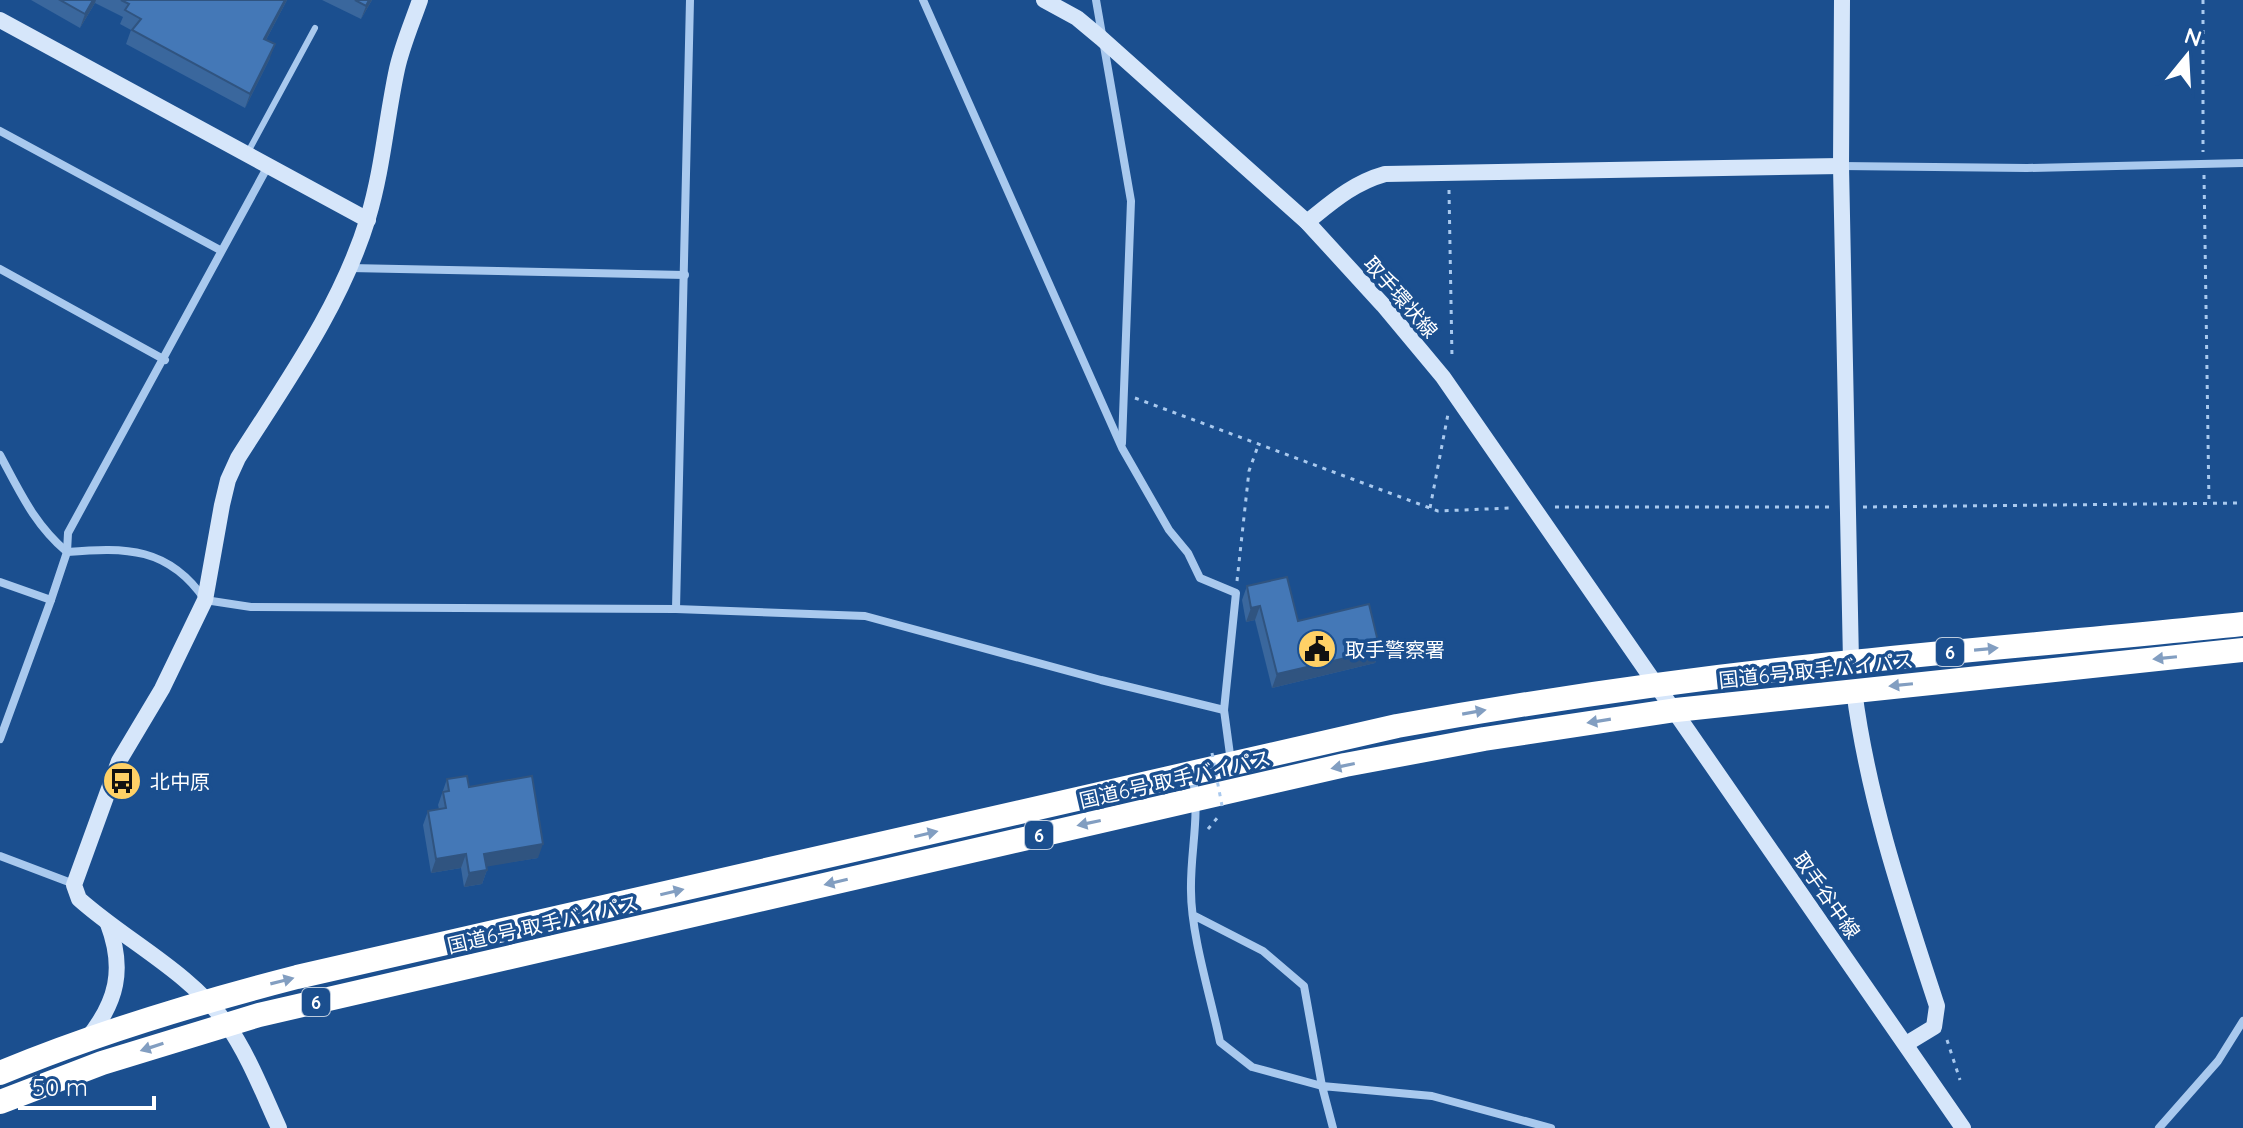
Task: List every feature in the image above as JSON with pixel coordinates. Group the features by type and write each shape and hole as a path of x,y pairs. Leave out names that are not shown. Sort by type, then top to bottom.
{"highway":[{"name":"国道6号 取手バイパス","path":"0,1073 86,1040 207,1001 297,977 1192,773 1222,759 1274,748 1576,695 1658,684 2243,624"},
{"name":"国道6号 取手バイパス","path":"0,1102 102,1063 227,1024 406,980 1282,780 1484,739 1676,710 2243,650"}],"street":[{"path":"279,1128 227,1024 189,983 79,899 74,885 119,761 162,689 205,600 228,480 238,458 327,317 368,220 383,165 398,65 420,0"},
{"path":"676,609 690,0"},
{"path":"923,0 1122,448 1169,530 1188,553 1200,578 1236,593 1222,759"},
{"name":"取手環状線","path":"1044,0 1077,18 1101,38 1307,222 1383,305 1452,390 1658,684"},
{"path":"1096,0 1131,201 1122,448"},
{"path":"1842,0 1841,166 1851,662"},
{"path":"0,20 368,220"},
{"path":"0,131 220,250"},
{"path":"1307,222 1345,191 1364,180 1385,174 2243,163"},
{"path":"0,739 67,552 68,533 268,166"},
{"path":"349,268 685,275"},
{"path":"0,269 165,360"},
{"path":"0,455 47,535 67,552 103,549 163,560 183,572 205,600 251,607 676,609 865,616 1224,710"},
{"path":"0,582 51,600"},
{"name":"取手谷中線","path":"1658,684 1963,1128"},
{"path":"1854,690 1862,746 1882,836 1937,1006 1936,1019 1929,1031 1906,1044"},
{"path":"1192,773 1197,800 1191,891 1193,915 1220,1042 1252,1067 1322,1086 1432,1096 1551,1128"},
{"path":"0,856 74,885"},
{"path":"1193,915 1263,951 1304,986 1333,1128"},
{"path":"86,1040 105,1014 116,984 116,945 108,922"},
{"path":"2159,1128 2218,1061 2243,1021"}],"lane":[{"path":"247,154 315,28"},
{"path":"1274,748 1282,780"}],"path":[{"path":"2203,0 2209,504"},
{"path":"1430,508 1452,390 1448,173"},
{"path":"1124,394 1438,511 1535,507 2243,503"},
{"path":"1236,593 1249,471 1259,442"},
{"path":"1222,759 1223,811"},
{"path":"1936,1019 1944,1030 1960,1080"}],"building":[{"path":"60,0 93,0 85,14"},
{"path":"121,0 285,0 264,39 275,44 250,94 132,30 141,19 125,10 129,4"},
{"path":"355,0 369,0 366,6"},
{"name":"取手警察署","path":"1287,577 1298,621 1369,604 1380,650 1277,674 1260,606 1251,608 1247,586"},
{"path":"467,776 469,787 532,776 543,844 484,854 487,870 469,873 466,854 436,859 428,811 446,808 443,792 449,791 447,779"}],"place":[{"name":"取手警察署","path":"1317,649"},
{"name":"北中原","path":"122,781"}]}
